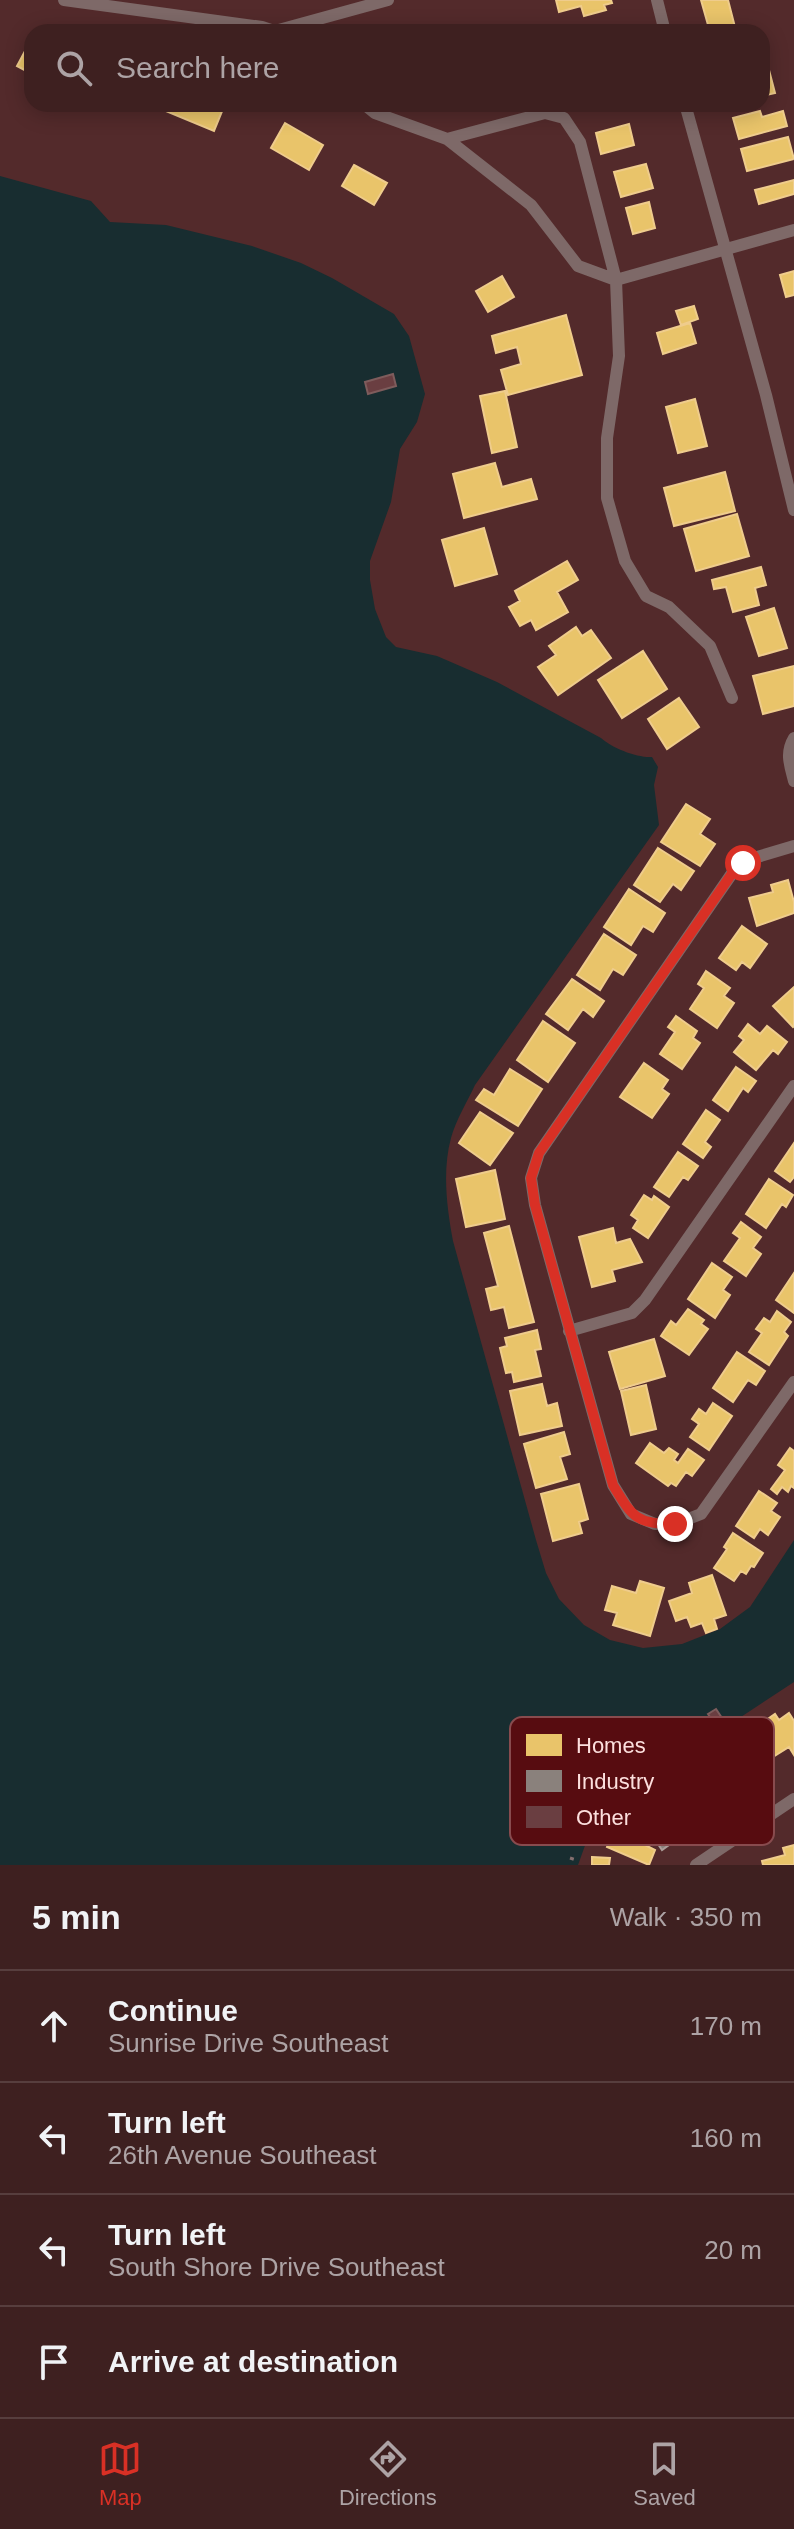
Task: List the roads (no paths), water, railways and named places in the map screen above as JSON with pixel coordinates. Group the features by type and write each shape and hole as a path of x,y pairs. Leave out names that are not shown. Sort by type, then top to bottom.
{"street":[{"path":"64,0 228,24"},
{"path":"301,24 388,0"},
{"path":"657,0 663,24"},
{"path":"374,112 447,139 531,205 578,266 616,280 794,230"},
{"path":"687,112 766,395 794,510"},
{"path":"447,139 545,113 564,118 580,142 616,280 619,356 607,438 607,498 625,561 646,596 669,607 710,646 732,698"},
{"path":"794,738 788,758 794,781"},
{"path":"794,846 754,858 733,872 539,1153 531,1178 569,1331 613,1485 631,1514 655,1524 675,1524 701,1514 794,1382"},
{"path":"569,1331 632,1313 645,1300 794,1086"},
{"path":"774,1812 794,1799"},
{"path":"696,1865 726,1845"}],"water":[{"path":"0,176 91,201 110,222 166,225 252,246 301,263 394,314 409,336 425,394 417,422 400,449 391,502 370,561 375,609 386,637 396,647 437,656 497,682 618,749 652,757 658,767 654,785 659,825 475,1085 459,1118 448,1151 446,1190 449,1216 453,1241 536,1540 546,1573 559,1599 584,1625 610,1640 643,1648 682,1644 720,1629 750,1607 794,1540 794,1682 741,1717 510,1717 510,1845 585,1845 578,1865 0,1865"}]}
